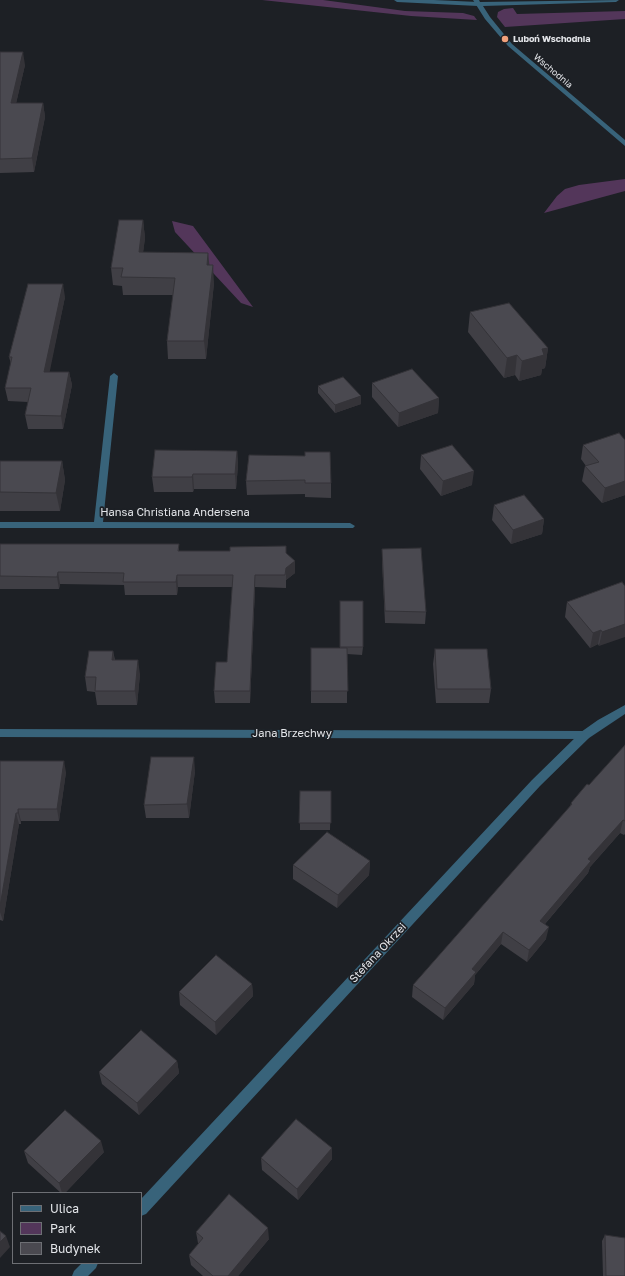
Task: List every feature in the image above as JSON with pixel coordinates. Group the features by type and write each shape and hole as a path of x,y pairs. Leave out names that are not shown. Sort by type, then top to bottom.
{"street":[{"path":"396,0 477,2 616,0"},
{"name":"Wschodnia","path":"477,2 498,32 524,58 625,144"},
{"path":"98,524 114,376"},
{"name":"Hansa Christiana Andersena","path":"0,525 98,524 350,526"},
{"name":"Stefana Okrzei","path":"142,1208 531,789 585,736 602,723 625,709"},
{"name":"Jana Brzechwy","path":"0,733 585,736"},
{"path":"79,1276 90,1264"}],"green space":[{"path":"262,0 323,0 405,11 463,13 474,16 477,20 411,16"},
{"path":"513,8 517,14 625,11 625,19 505,27 497,17 498,12 504,9"},
{"path":"625,179 625,191 544,213 557,196 565,189 579,185"},
{"path":"172,221 193,226 253,307 241,303 175,232"}],"building":[{"path":"0,52 23,52 11,103 43,103 32,158 0,159"},
{"path":"119,220 143,220 139,252 208,253 207,265 213,265 204,341 167,341 175,278 121,277 123,268 111,268"},
{"path":"28,284 63,284 44,372 69,372 61,416 25,415 31,388 5,388 12,357 9,357"},
{"path":"509,303 548,348 542,349 544,355 522,361 517,355 507,358 470,312"},
{"path":"412,369 439,398 399,413 372,383"},
{"path":"343,377 361,396 335,405 318,386"},
{"path":"619,433 625,440 625,481 605,488 585,466 599,462 583,445"},
{"path":"452,445 474,471 443,481 421,455"},
{"path":"155,450 237,451 235,474 193,474 192,477 152,477"},
{"path":"305,452 330,452 331,483 305,483 305,480 246,481 249,455 305,456"},
{"path":"0,461 62,461 56,493 0,492"},
{"path":"524,495 544,519 513,530 494,505"},
{"path":"0,544 179,544 178,551 230,551 230,547 286,546 286,553 295,561 286,568 285,575 255,575 250,691 214,691 216,662 227,662 233,575 177,575 176,582 123,582 124,573 58,572 57,577 0,576"},
{"path":"421,548 426,612 385,611 382,549"},
{"path":"622,582 625,586 625,624 602,632 601,630 593,633 567,602"},
{"path":"340,601 363,601 363,647 340,647"},
{"path":"311,648 347,648 348,691 311,691"},
{"path":"435,649 487,649 491,689 437,689"},
{"path":"89,651 113,651 112,660 138,660 135,691 95,691 96,677 85,677"},
{"path":"625,745 625,821 623,820 588,859 591,861 540,921 549,927 529,950 503,932 472,969 476,972 445,1008 413,985 572,804 571,803 587,784 589,785"},
{"path":"151,757 194,757 187,804 144,805"},
{"path":"0,761 64,761 57,809 18,809 18,813 16,813 0,906"},
{"path":"300,791 331,791 331,823 299,823"},
{"path":"327,832 370,861 338,895 293,865"},
{"path":"216,955 252,984 215,1022 179,992"},
{"path":"141,1030 177,1061 137,1103 99,1072"},
{"path":"65,1110 101,1141 59,1183 24,1151"},
{"path":"296,1119 332,1148 297,1189 261,1158"},
{"path":"229,1194 268,1228 228,1276 213,1276 189,1255 203,1238 196,1232"},
{"path":"0,1231 6,1236 0,1242"},
{"path":"605,1235 625,1238 625,1276 606,1276"}],"place":[{"name":"Luboń Wschodnia","path":"505,39"}]}
